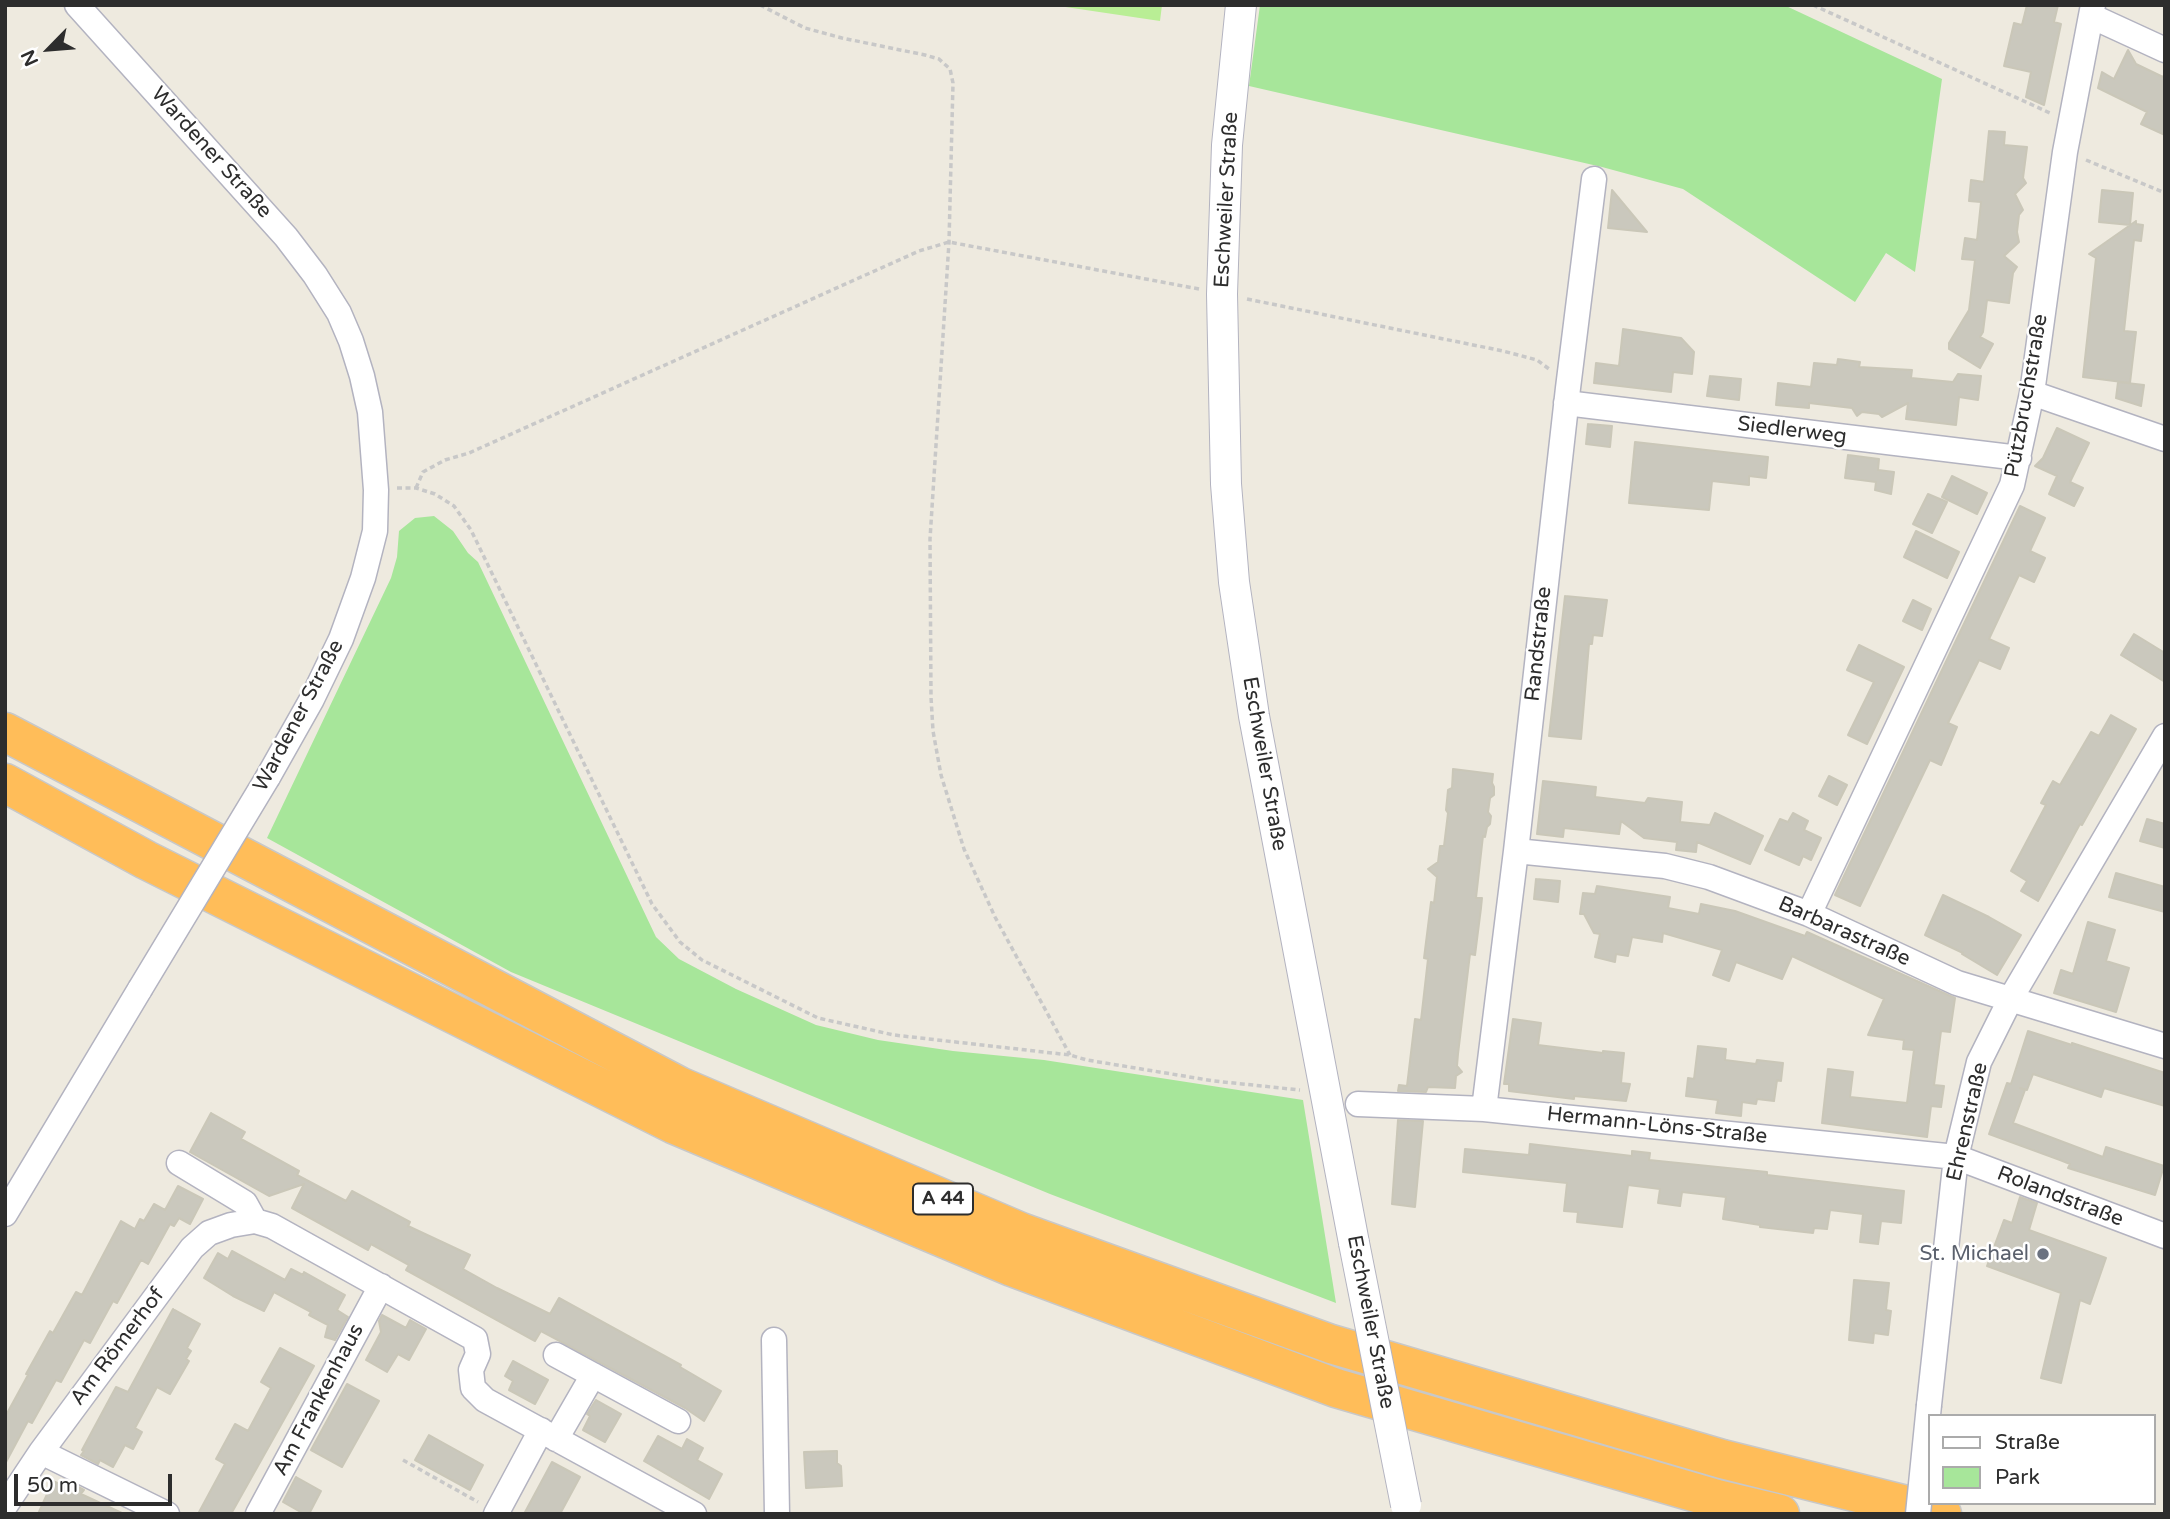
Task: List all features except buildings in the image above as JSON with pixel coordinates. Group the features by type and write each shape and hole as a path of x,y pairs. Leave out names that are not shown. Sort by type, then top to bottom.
{"highway":[{"name":"A 44","path":"5,732 679,1086 1021,1232 1331,1344 1722,1458 1942,1514"},
{"name":"A 44","path":"5,783 146,860 673,1124 1012,1267 1336,1388 1717,1499 1780,1514"}],"street":[{"name":"Wardener Straße","path":"5,1214 268,777 312,699 341,639 363,578 375,531 376,490 370,412 351,341 333,304 286,237 77,5"},
{"name":"Eschweiler Straße","path":"1241,5 1227,145 1222,294 1226,484 1234,582 1254,716 1324,1090 1407,1509"},
{"name":"Pützbruchstraße","path":"1809,914 2012,485 2032,393 2065,152 2092,10"},
{"path":"2092,10 2165,50"},
{"name":"Randstraße","path":"1484,1109 1594,179"},
{"path":"2032,393 2165,439"},
{"name":"Siedlerweg","path":"1567,396 2019,458"},
{"name":"Ehrenstraße","path":"1928,1414 1956,1157 1979,1062 2011,998 2165,736"},
{"name":"Barbarastraße","path":"1516,851 1665,866 1709,877 1809,914 1956,983 2165,1046"},
{"name":"Hermann-Löns-Straße","path":"1358,1104 1484,1109 1956,1157"},
{"name":"Rolandstraße","path":"1956,1157 2165,1236"},
{"path":"179,1163 245,1203 255,1221 272,1226 475,1339 478,1354 471,1370 473,1388 485,1400 694,1514"},
{"name":"Am Römerhof","path":"5,1506 41,1452 192,1248 209,1233 231,1225 255,1221"},
{"name":"Am Frankenhaus","path":"258,1514 381,1286"},
{"path":"774,1340 777,1514"},
{"path":"556,1355 678,1422"},
{"path":"496,1513 548,1435 593,1375"},
{"name":"Ehrenstraße","path":"1918,1514 1928,1415"},
{"path":"41,1452 167,1514"}],"path":[{"path":"760,5 805,28 925,55 939,59 950,69 953,83 949,242 930,539 933,731 941,775 964,849 995,917 1070,1055"},
{"path":"1813,5 2070,122"},
{"path":"2065,152 2165,193"},
{"path":"416,488 423,472 445,460 481,448 919,251 949,242 1503,351 1537,360 1553,372 1567,396"},
{"path":"376,490 416,488 435,494 454,506 471,530 652,904 680,942 702,960 818,1018 894,1035 1070,1055 1214,1081 1286,1089 1324,1090"},
{"path":"403,1460 496,1513"}],"green space":[{"path":"1052,5 1162,5 1160,21"},
{"path":"1260,5 1784,5 1942,79 1915,272 1886,253 1855,302 1683,189 1602,167 1249,86"},
{"path":"434,516 453,531 468,553 478,562 656,937 679,959 736,989 816,1025 878,1040 1044,1060 1303,1100 1336,1303 1050,1194 511,972 267,838 391,578 397,557 399,531 415,518"}],"place":[{"name":"St. Michael","path":"2043,1254"}]}
